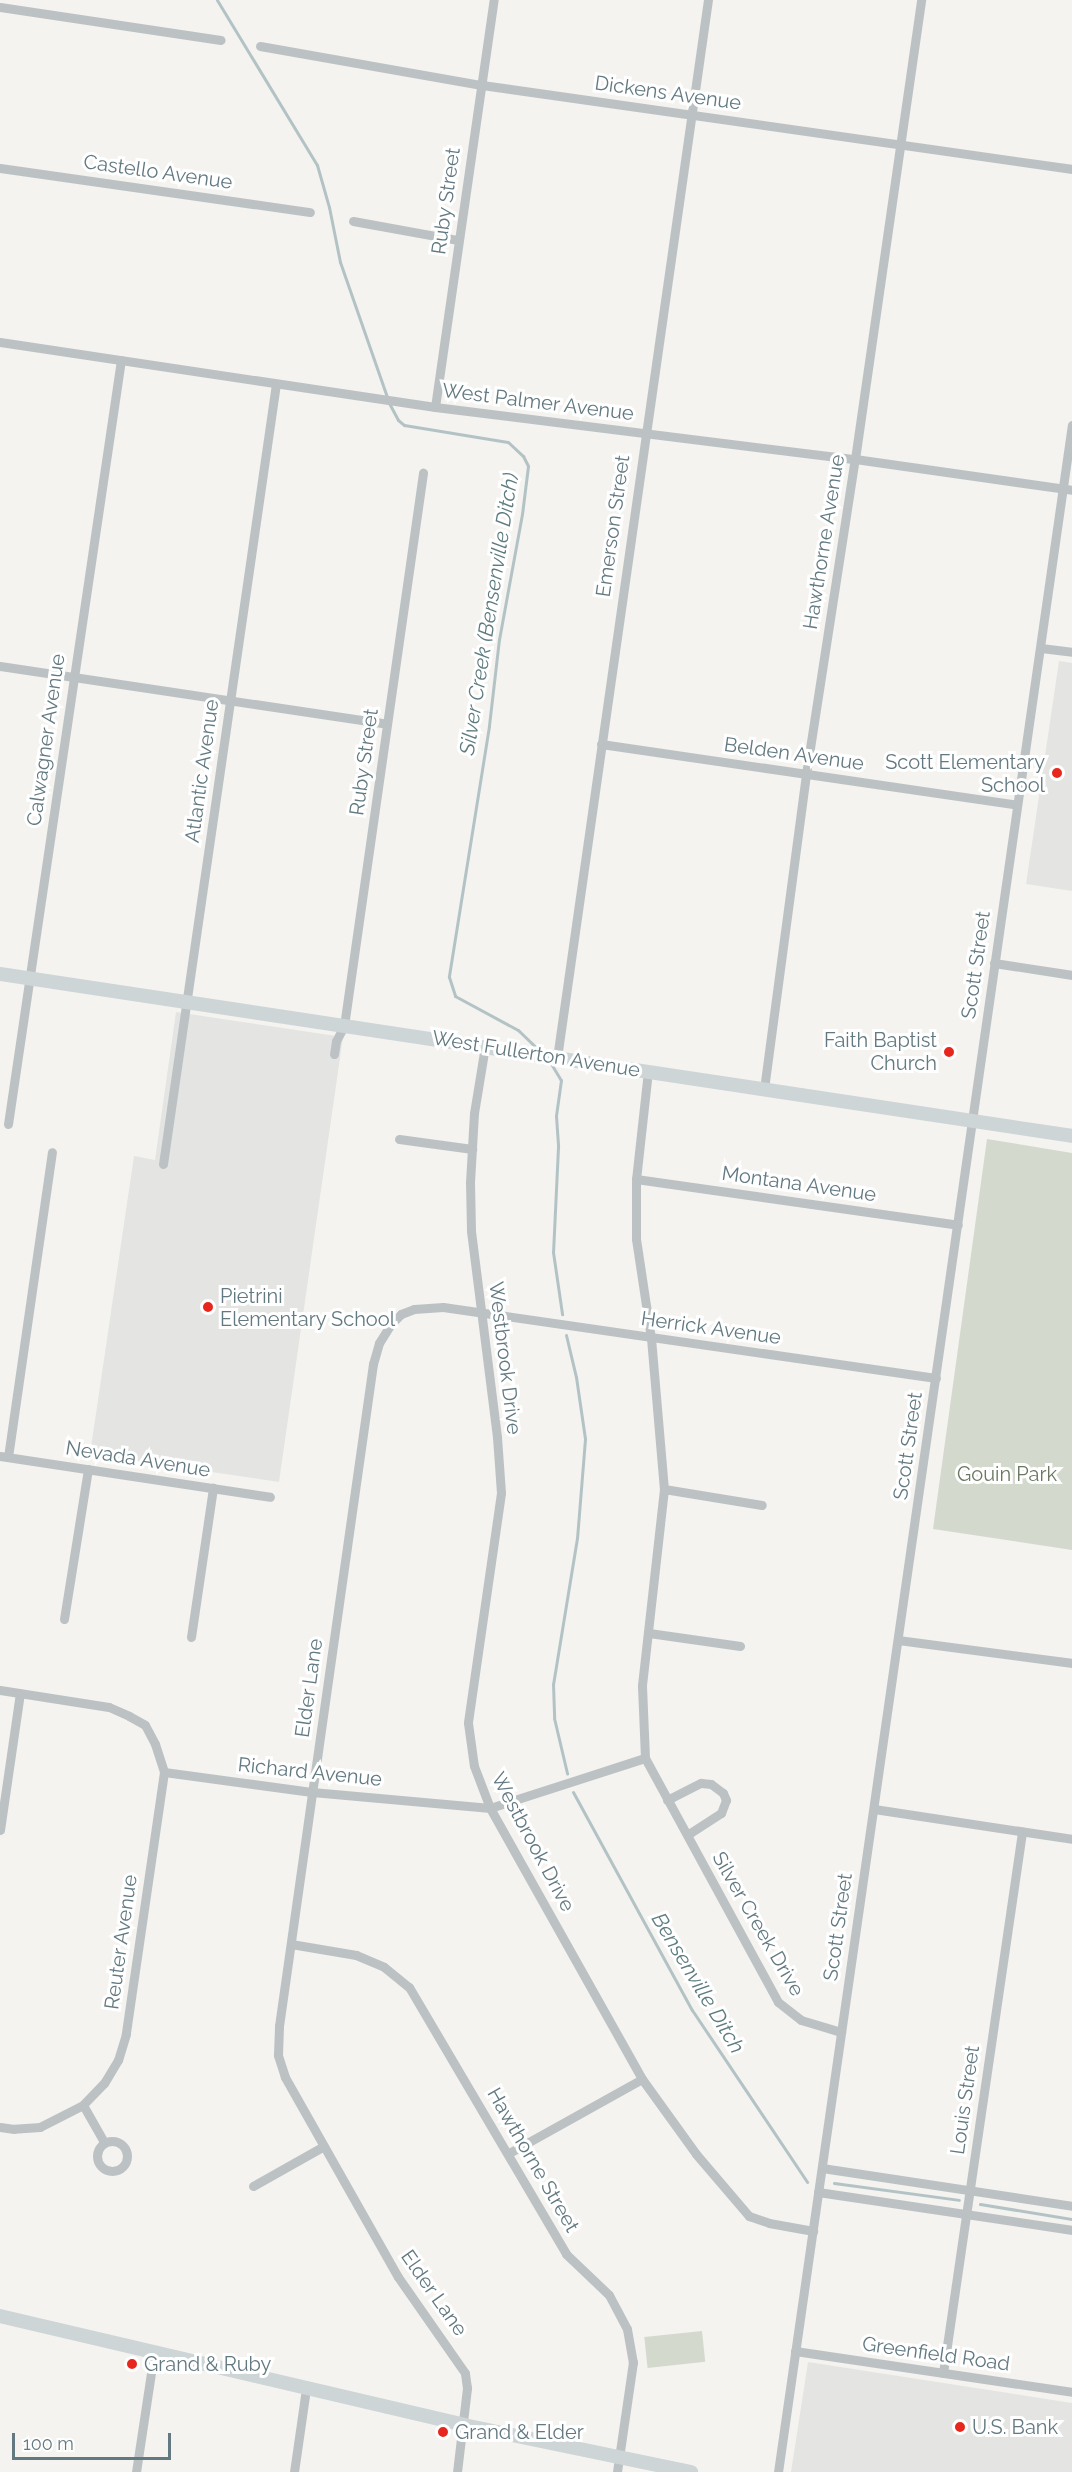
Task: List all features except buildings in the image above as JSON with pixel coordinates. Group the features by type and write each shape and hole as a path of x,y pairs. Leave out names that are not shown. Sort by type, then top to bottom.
{"street":[{"name":"Ruby Street","path":"435,407 494,0"},
{"name":"Emerson Street","path":"556,1058 708,0"},
{"name":"Hawthorne Avenue","path":"764,1089 806,774 855,459 921,0"},
{"path":"0,7 221,40"},
{"name":"Dickens Avenue","path":"260,46 482,85 1072,169"},
{"name":"Castello Avenue","path":"0,168 310,212"},
{"path":"353,220 458,240"},
{"name":"West Palmer Avenue","path":"0,342 413,404 855,459 1068,490"},
{"name":"Calwagner Avenue","path":"8,1124 121,360"},
{"name":"Atlantic Avenue","path":"163,1164 276,384"},
{"name":"Scott Street","path":"778,2472 1017,805 1068,490 1072,425"},
{"name":"Ruby Street","path":"334,1054 336,1041 344,1026 423,472"},
{"path":"1041,648 1072,652"},
{"path":"0,666 387,724"},
{"name":"Belden Avenue","path":"601,744 1017,805"},
{"path":"994,963 1072,975"},
{"name":"West Fullerton Avenue","path":"0,974 1072,1136"},
{"name":"Westbrook Drive","path":"484,1046 474,1113 471,1232 497,1437 501,1493 468,1723 474,1766 490,1808 642,2079 696,2154 744,2212 757,2220 813,2231"},
{"name":"Silver Creek Drive","path":"648,1071 636,1179 636,1239 651,1338 664,1489 641,1705 645,1758 778,2002 789,2013 801,2020 842,2032"},
{"path":"399,1139 472,1149"},
{"path":"4,1457 52,1152"},
{"name":"Montana Avenue","path":"636,1179 958,1226"},
{"name":"Elder Lane","path":"457,2472 467,2388 462,2366 398,2277 285,2077 278,2055 279,2026 373,1364 379,1343 391,1324 401,1314 414,1309 443,1307 481,1312"},
{"name":"Herrick Avenue","path":"481,1312 936,1378"},
{"name":"Nevada Avenue","path":"4,1457 270,1497"},
{"path":"64,1619 88,1469"},
{"path":"191,1637 213,1488"},
{"path":"664,1489 762,1505"},
{"path":"649,1633 740,1646"},
{"path":"898,1640 1072,1663"},
{"path":"0,1690 109,1707 145,1725 155,1743 164,1772"},
{"path":"0,1830 20,1693"},
{"name":"Richard Avenue","path":"164,1772 312,1792 490,1808 645,1758"},
{"name":"Reuter Avenue","path":"0,2127 14,2129 40,2127 83,2105 104,2083 118,2060 126,2034 164,1772"},
{"path":"667,1800 701,1783 711,1784 723,1793 726,1800 721,1813 687,1835"},
{"path":"874,1809 1072,1839"},
{"name":"Louis Street","path":"943,2373 1022,1832"},
{"name":"Hawthorne Street","path":"291,1944 356,1955 384,1967 409,1987 566,2254 609,2295 627,2329 633,2362 617,2472"},
{"path":"509,2154 642,2079"},
{"path":"83,2105 104,2142"},
{"path":"253,2186 324,2146"},
{"path":"822,2168 1072,2206"},
{"path":"818,2192 1072,2230"},
{"path":"0,2316 306,2390 691,2472"},
{"name":"Greenfield Road","path":"795,2351 1072,2392"},
{"path":"136,2472 154,2353"},
{"path":"294,2472 306,2390"}],"shaded area":[{"name":"Scott Elementary School","path":"1059,661 1072,663 1072,891 1026,884"},
{"name":"Pietrini Elementary School","path":"176,1012 343,1037 279,1482 90,1454 134,1156 155,1160"},
{"path":"808,2362 1072,2403 1072,2472 791,2472"}],"green space":[{"name":"Gouin Park","path":"987,1139 1072,1153 1072,1550 933,1529"},
{"path":"702,2331 705,2362 648,2368 644,2337"}],"waterway":[{"name":"Silver Creek (Bensenville Ditch)","path":"217,0 317,165 329,207 340,262 387,397"},
{"name":"Silver Creek (Bensenville Ditch)","path":"389,403 398,420 404,425 508,442 523,456 528,466 522,514 499,639 489,726 449,977 455,996 518,1030 540,1051"},
{"name":"Silver Creek (Bensenville Ditch)","path":"550,1062 561,1080 556,1116 558,1147 553,1252 562,1314"},
{"name":"Bensenville Ditch","path":"566,1335 576,1377 585,1439 577,1538 553,1684 554,1718 567,1773"},
{"name":"Bensenville Ditch","path":"573,1792 692,2010 807,2182"},
{"name":"Bensenville Ditch","path":"834,2183 959,2200"},
{"name":"Bensenville Ditch","path":"980,2204 1072,2219"}],"place":[{"name":"Scott Elementary School","path":"1057,773"},
{"name":"Faith Baptist Church","path":"949,1052"},
{"name":"Pietrini Elementary School","path":"208,1307"},
{"name":"Grand & Ruby","path":"132,2364"},
{"name":"U.S. Bank","path":"960,2427"},
{"name":"Grand & Elder","path":"443,2432"}]}
